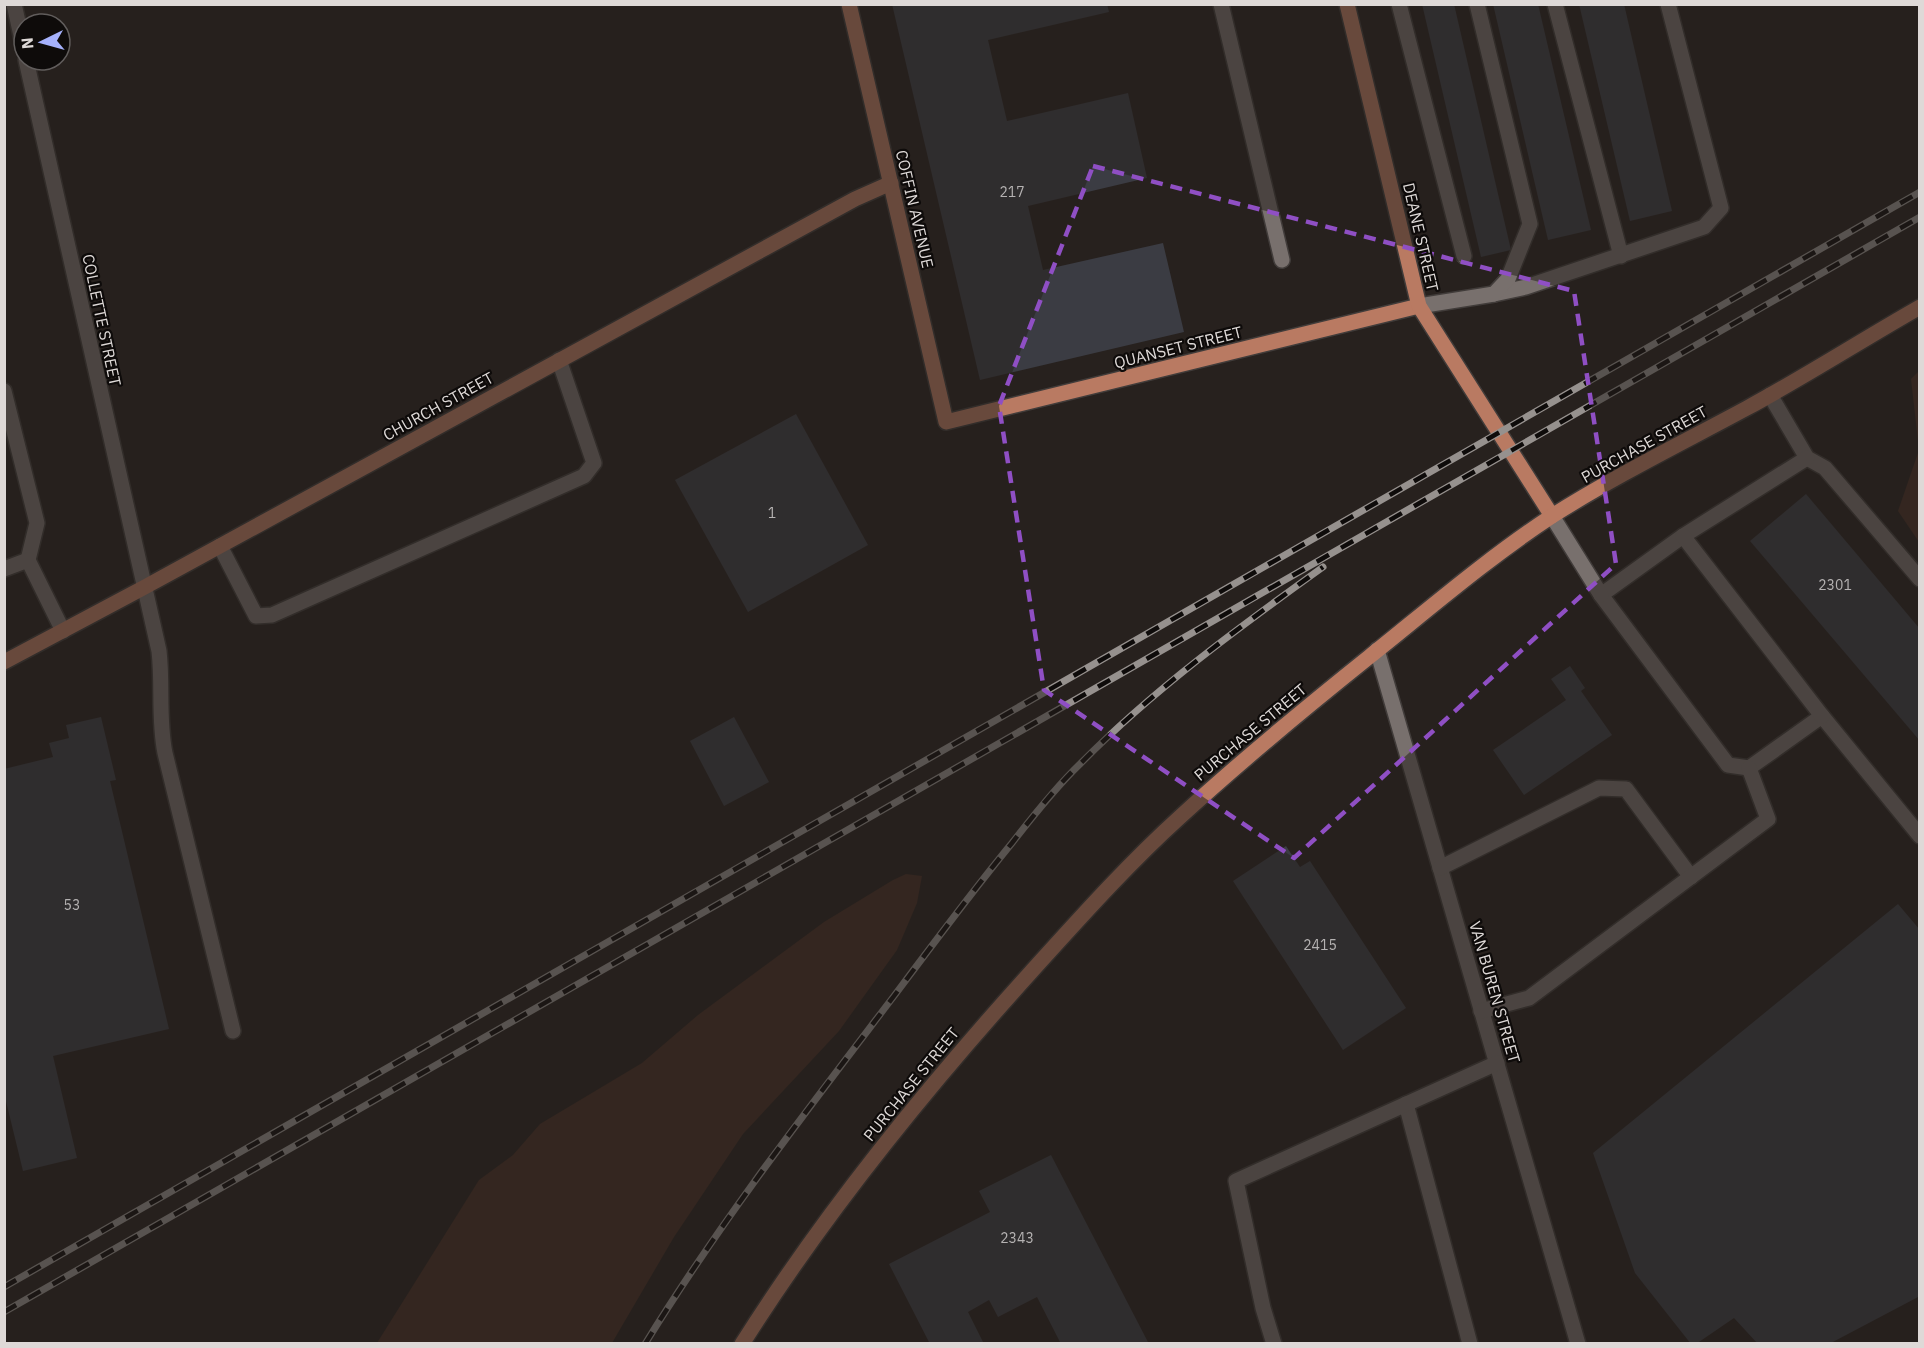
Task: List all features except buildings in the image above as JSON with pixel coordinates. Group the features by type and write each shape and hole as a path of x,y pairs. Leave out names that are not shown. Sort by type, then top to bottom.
{"main road":[{"name":"COFFIN AVENUE","path":"849,4 946,422"},
{"name":"DEANE STREET","path":"1347,4 1419,306 1552,516"},
{"name":"CHURCH STREET","path":"4,662 855,199 891,183"},
{"name":"QUANSET STREET","path":"946,422 1419,306"},
{"name":"PURCHASE STREET","path":"742,1344 799,1259 899,1126 954,1059 1064,934 1177,819 1242,761 1492,559 1552,516 1616,478 1770,395 1920,307"}],"street":[{"path":"1221,4 1282,260"},
{"path":"1399,4 1464,256"},
{"path":"1478,4 1530,224 1508,279 1494,294"},
{"path":"1555,4 1621,256"},
{"path":"1419,306 1526,287 1704,227 1721,208 1668,4"},
{"name":"COLLETTE STREET","path":"29,72 159,651 160,722 165,753 232,1031"},
{"path":"220,546 256,616 272,615 584,476 594,463 559,360"},
{"path":"4,392 37,523 28,560 63,631"},
{"path":"1770,395 1807,458 1825,468 1920,579"},
{"path":"1601,595 1683,536 1807,458"},
{"path":"1552,516 1601,595 1728,765 1749,768 1822,716"},
{"path":"1683,536 1822,716 1920,836"},
{"path":"4,569 28,560"},
{"name":"VAN BUREN STREET","path":"1377,650 1578,1344"},
{"path":"1481,1011 1529,998 1768,819 1749,768"},
{"path":"1440,868 1599,788 1626,789 1691,877"},
{"path":"1274,1344 1263,1308 1236,1181 1497,1063"},
{"path":"1406,1104 1470,1344"}],"highlighted area":[{"path":"1093,166 1574,291 1616,564 1294,858 1044,690 999,406"}],"shaded area":[{"path":"1919,371 1919,450 1911,379"},
{"path":"1919,450 1919,542 1898,511"},
{"path":"906,874 922,876 917,903 897,950 839,1031 743,1134 674,1237 612,1343 377,1343 479,1180 513,1155 540,1124 642,1063 698,1015 824,922"}],"railway":[{"path":"4,1287 1920,192"},
{"path":"4,1312 1920,217"},
{"path":"645,1344 703,1254 797,1124 967,900 1053,792 1108,737 1167,685 1323,567"}]}
